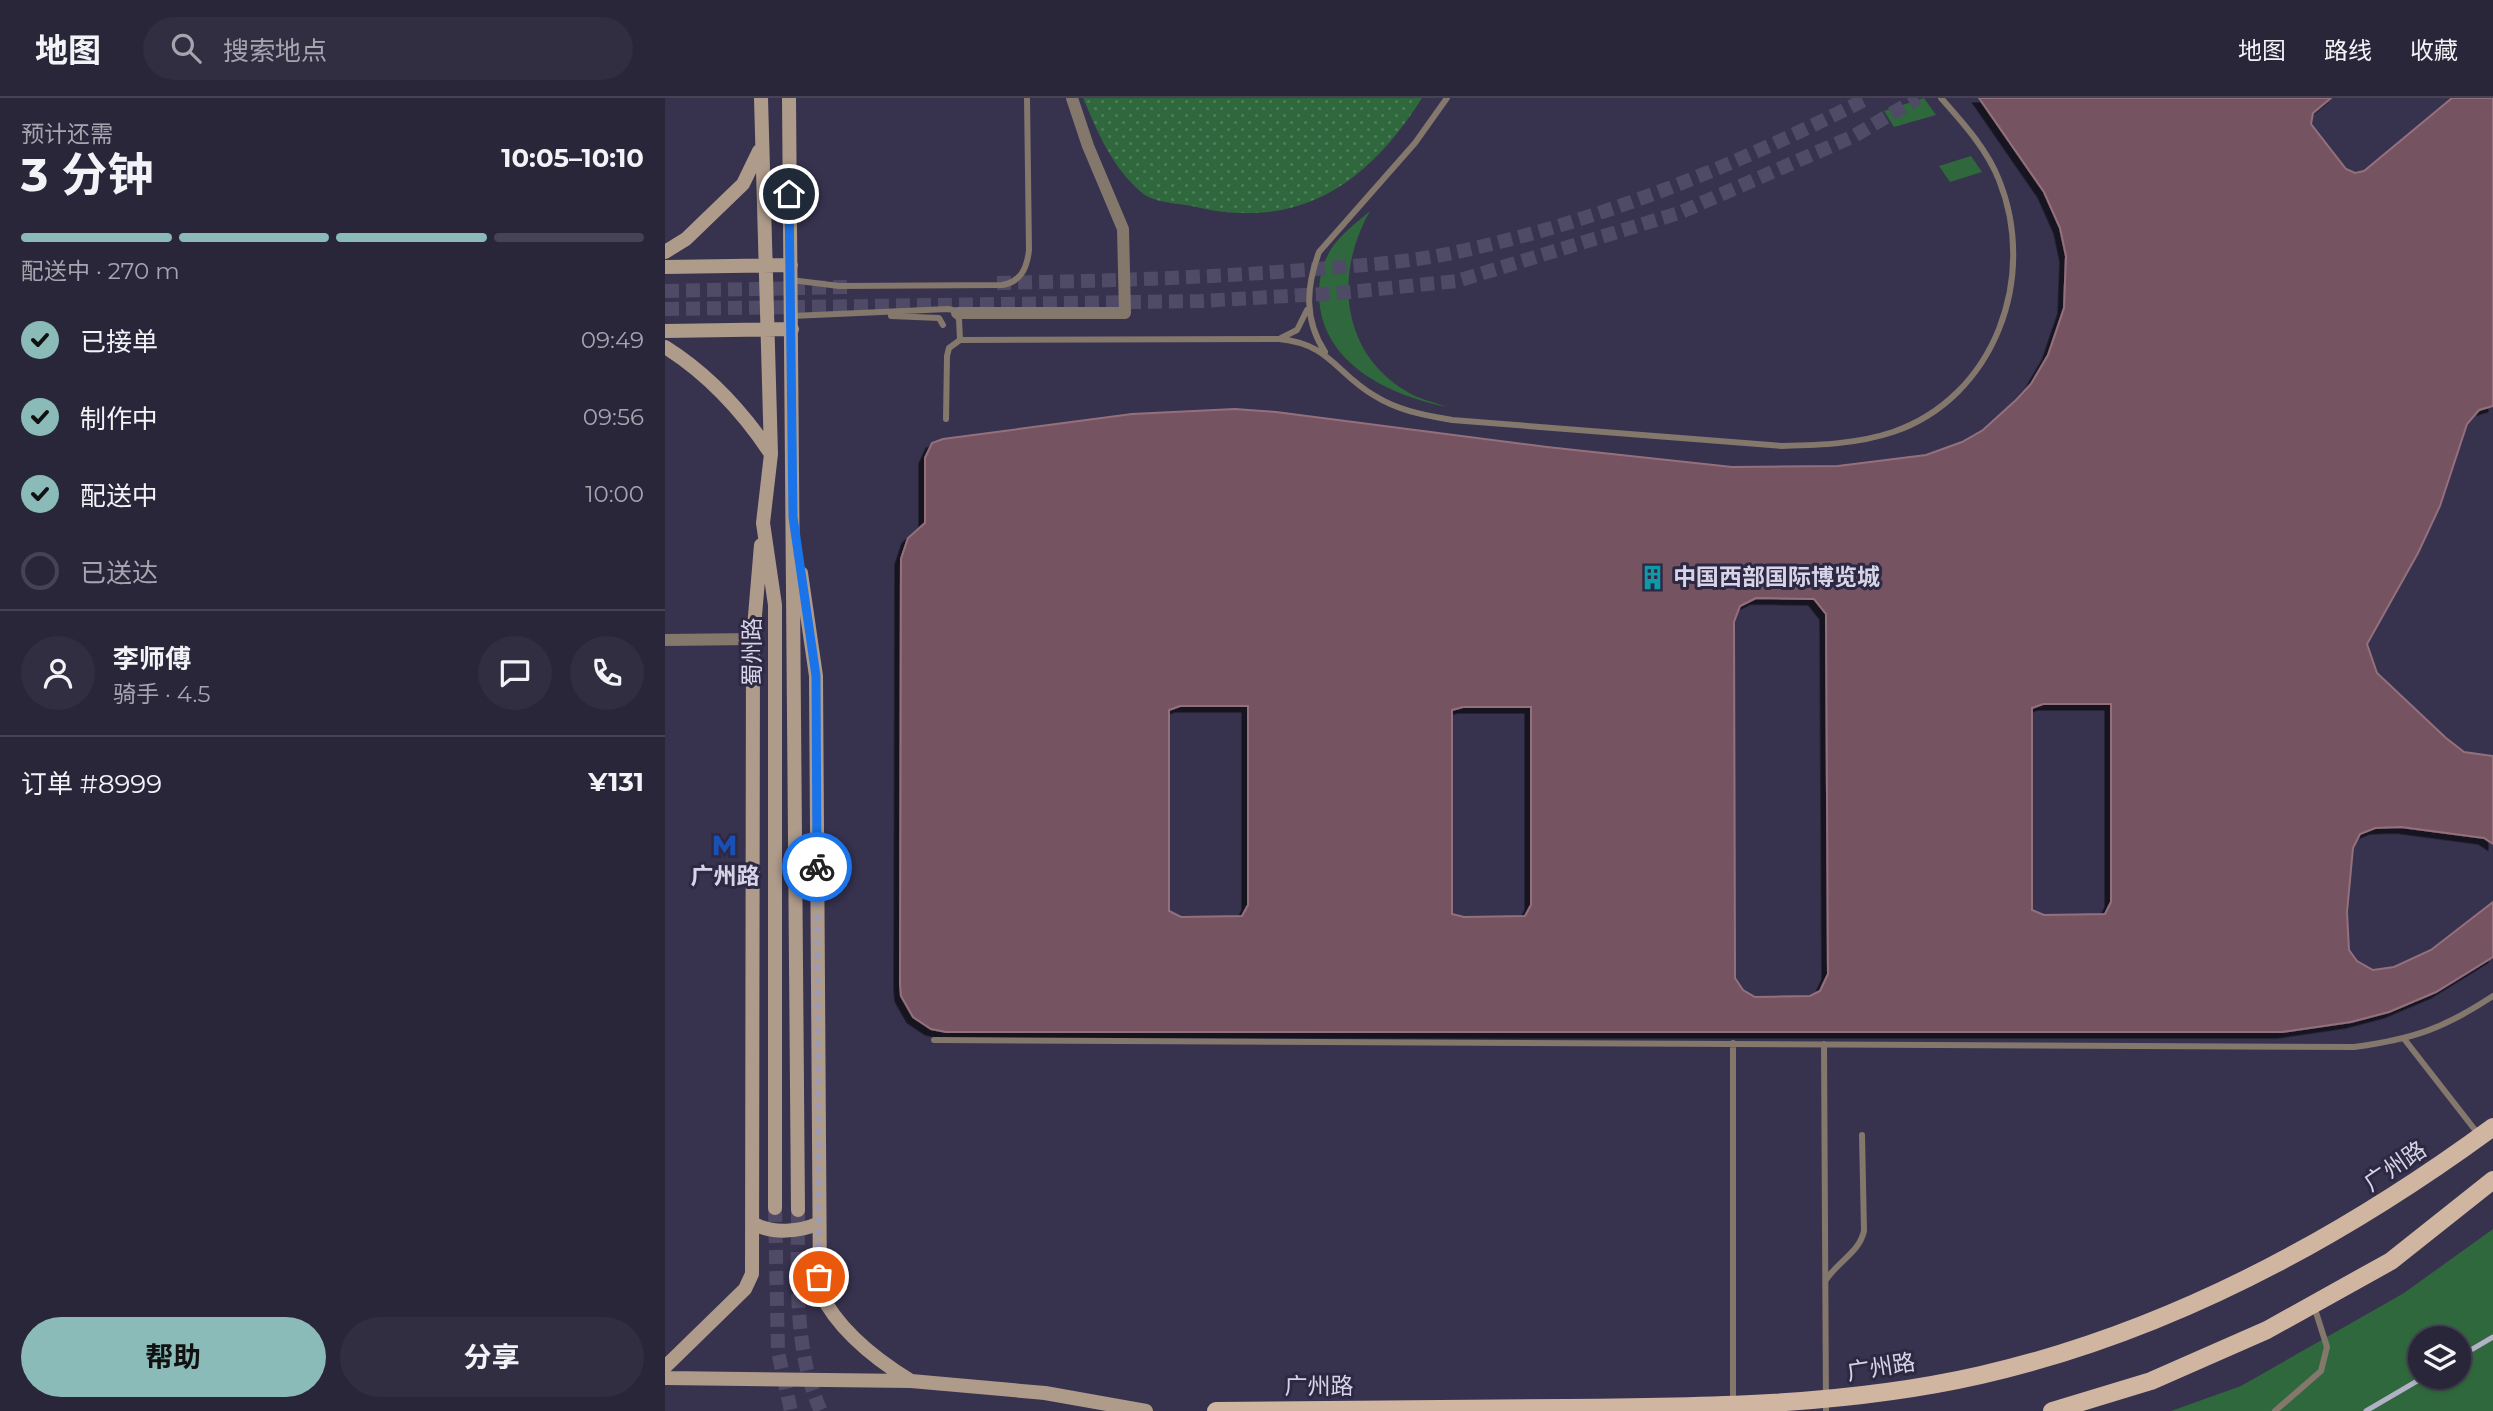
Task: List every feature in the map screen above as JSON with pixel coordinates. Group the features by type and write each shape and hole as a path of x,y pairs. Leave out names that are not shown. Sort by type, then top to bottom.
{"main road":[{"name":"蜀州路","path":"761,98 765,265 770,330 771,454 763,523 775,605 775,1208"},
{"name":"蜀州路","path":"789,98 798,1209"},
{"path":"665,252 686,239 743,184 761,146"},
{"path":"665,267 765,265 791,273"},
{"path":"665,331 770,330 792,323"},
{"path":"665,347 690,363 749,421 771,454"},
{"path":"793,517 816,676 820,1292 828,1307 849,1333 889,1368 911,1381"},
{"path":"665,1367 745,1289 752,1274 753,639 763,523"},
{"name":"广州路","path":"1216,1411 1826,1405 1981,1375 2121,1332 2194,1304 2256,1276 2329,1237 2391,1199 2486,1132"},
{"path":"2052,1411 2163,1376 2267,1330 2391,1261 2493,1180"},
{"path":"754,1224 766,1230 787,1230 807,1229 819,1223"},
{"path":"665,1378 911,1381 1045,1393 1146,1411"}],"street":[{"path":"957,313 1125,313 1123,229 1088,146 1072,98"},
{"path":"665,640 753,639"}],"lane":[{"path":"791,273 839,286 1002,285 1019,278 1027,263 1029,250 1027,98"},
{"path":"1279,339 1297,330 1302,324 1311,271 1327,239 1415,142 1447,98"},
{"path":"946,419 947,356 949,348 960,340 1279,339 1302,342 1328,356 1365,389 1389,404 1410,412 1487,425 1782,446 1834,445 1895,432 1941,406 1975,373 1998,337 2013,288 2011,227 2000,181 1971,132 1941,98"},
{"path":"1308,301 1313,330 1328,356"},
{"path":"792,323 922,309 948,309 957,313 960,340"},
{"path":"879,314 939,318 943,326"},
{"path":"934,1040 2354,1047 2405,1040 2455,1022 2493,996"},
{"path":"2405,1040 2486,1132"},
{"path":"1733,1043 1733,1408"},
{"path":"1824,1044 1826,1405"},
{"path":"1825,1282 1836,1264 1861,1243 1864,1231 1862,1135"},
{"path":"2275,1411 2321,1371 2327,1347 2313,1304"}],"green space":[{"path":"1083,98 1422,98 1401,129 1378,155 1353,177 1326,194 1297,206 1265,212 1230,212 1165,202 1146,196 1114,160 1100,137"},
{"path":"1924,98 1936,115 1894,127 1884,111"},
{"path":"1971,156 1982,172 1950,182 1939,166"},
{"path":"1370,211 1351,260 1348,285 1350,310 1357,334 1368,355 1384,375 1411,394 1447,407 1402,394 1362,372 1345,357 1332,340 1323,320 1319,290 1325,260 1339,238"},
{"path":"2493,1229 2493,1411 2171,1411 2241,1386 2404,1293"}],"building":[{"name":"中国西部国际博览城","path":"1979,98 2331,98 2313,113 2311,124 2346,169 2355,173 2364,171 2452,98 2493,98 2493,406 2479,410 2467,424 2440,506 2418,553 2367,644 2377,673 2446,738 2464,752 2493,756 2493,844 2484,838 2401,827 2375,828 2360,834 2353,848 2347,912 2349,950 2357,961 2373,970 2394,967 2431,950 2493,902 2493,957 2436,992 2389,1012 2351,1022 2282,1032 946,1032 931,1029 913,1017 901,996 900,984 901,559 908,538 925,523 925,458 932,443 943,439 1132,414 1235,409 1732,467 1838,466 1926,455 1962,442 1983,430 2031,384 2048,355 2064,308 2066,256 2060,228 2044,192","holes":["1756,598 1814,599 1826,614 1828,974 1820,991 1810,996 1755,997 1743,990 1735,978 1734,622 1740,606","2043,704 2111,704 2111,902 2105,914 2044,915 2032,910 2032,708","1180,706 1248,706 1248,905 1242,916 1181,917 1169,911 1169,710","1463,707 1531,707 1531,905 1525,916 1464,917 1452,914 1452,710"]}],"tunnel":[{"path":"997,283 1266,273 1378,264 1452,253 1560,225 1665,189 1768,147 1868,98"},
{"path":"665,309 1201,301 1340,293 1457,281 1679,213 1854,136 1918,98"},
{"path":"665,291 847,287"},
{"path":"775,1208 778,1352 791,1411"},
{"path":"798,1210 801,1338 812,1388 821,1411"}],"railway":[{"path":"2471,1350 2493,1337"},
{"path":"2366,1411 2408,1386"}],"way so far":[{"path":"817,867 819,1277"}],"place":[{"name":"中国西部国际博览城","path":"1653,577"},
{"name":"广州路","path":"725,846"}],"route":[{"path":"789,194 793,517 816,676 817,867"}]}
